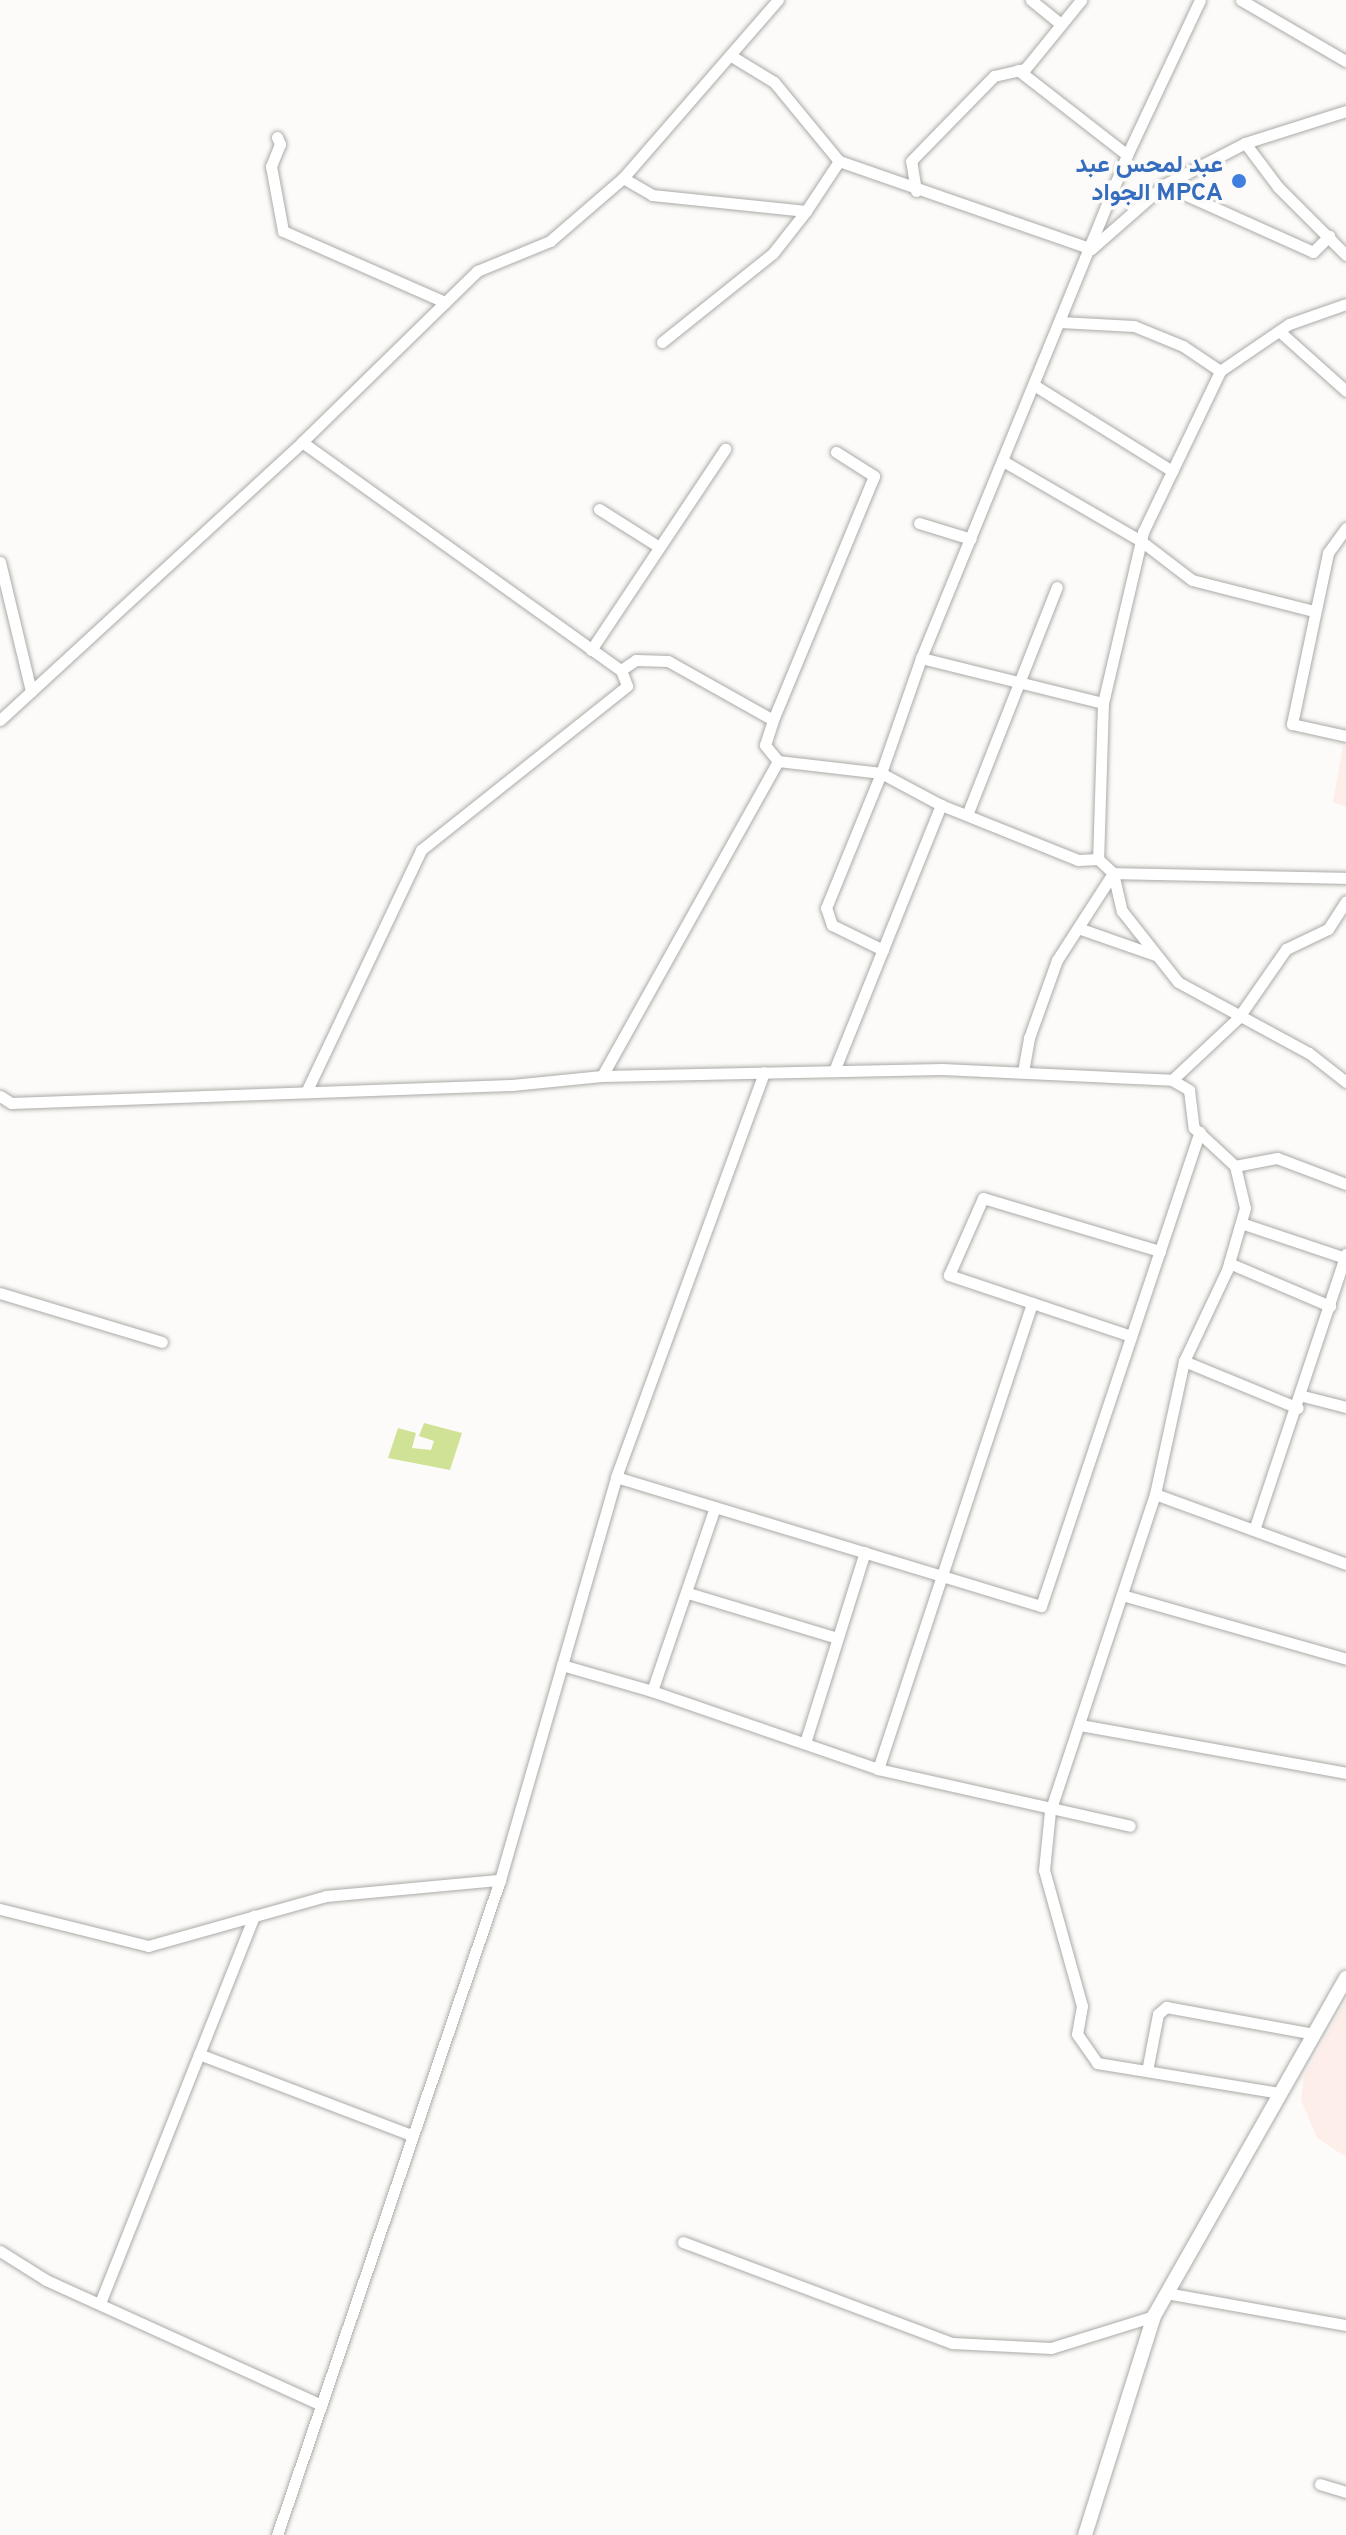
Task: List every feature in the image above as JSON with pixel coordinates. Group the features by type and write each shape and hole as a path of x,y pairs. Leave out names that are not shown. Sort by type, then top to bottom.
{"street":[{"path":"0,720 302,442 477,271 550,241 623,178 733,57 778,0"},
{"path":"1031,0 1061,24"},
{"path":"916,191 911,161 994,76 1018,70 1081,0"},
{"path":"883,950 832,925 826,908 881,773 921,658 1127,155 1200,0"},
{"path":"1241,0 1346,61"},
{"path":"733,57 774,82 839,161 916,191 1091,249"},
{"path":"1018,70 1127,155"},
{"path":"1091,249 1164,185 1245,143 1346,111"},
{"path":"277,137 280,144 271,166 283,231 445,302"},
{"path":"1245,143 1278,187 1346,255"},
{"path":"662,342 773,253 839,161"},
{"path":"623,178 652,195 806,211"},
{"path":"1164,185 1313,252 1329,236"},
{"path":"1098,859 1103,703 1141,541 1172,471 1220,371 1279,331 1346,304"},
{"path":"1060,322 1134,326 1183,346 1220,371"},
{"path":"1279,331 1346,391"},
{"path":"1034,385 1172,471"},
{"path":"302,442 621,670 627,686 421,850 306,1092"},
{"path":"591,650 725,449"},
{"path":"836,452 874,476 765,745 778,761 881,773 941,805 1078,860 1098,859 1113,873 1122,911 1178,982 1238,1018 1309,1053 1346,1082"},
{"path":"1003,461 1141,541 1192,580 1314,611"},
{"path":"599,509 659,547"},
{"path":"919,523 971,539"},
{"path":"1346,528 1328,553 1292,724 1346,736"},
{"path":"0,562 31,691"},
{"path":"967,815 1057,587"},
{"path":"921,658 1103,703"},
{"path":"621,670 636,660 668,661 773,720"},
{"path":"602,1076 778,761"},
{"path":"834,1071 941,805"},
{"path":"1113,873 1346,878"},
{"path":"1023,1072 1029,1038 1057,960 1113,873"},
{"path":"1172,1080 1238,1018 1286,949 1328,929 1346,901"},
{"path":"1078,928 1155,955"},
{"path":"4,1101 306,1092 602,1076 834,1071 1023,1072 1172,1080 1189,1090 1191,1118 1200,1132 1235,1166 1245,1208 1229,1263 1184,1361 1155,1494 1050,1811 1044,1870 1082,2006 1077,2034 1097,2063 1281,2093"},
{"path":"277,2535 319,2404 500,1880 616,1477 764,1072"},
{"path":"616,1477 1041,1606 1200,1132"},
{"path":"1235,1166 1277,1158 1346,1184"},
{"path":"1131,1336 949,1275 983,1198 1160,1251"},
{"path":"1241,1223 1345,1256 1303,1396 1254,1530"},
{"path":"1229,1263 1330,1306"},
{"path":"0,1293 162,1342"},
{"path":"878,1769 938,1575 1032,1303"},
{"path":"1184,1361 1298,1408"},
{"path":"1303,1396 1346,1407"},
{"path":"1155,1494 1346,1564"},
{"path":"652,1691 715,1507"},
{"path":"805,1743 865,1552"},
{"path":"688,1593 837,1638"},
{"path":"1122,1595 1346,1659"},
{"path":"562,1665 652,1691 878,1769 1050,1811 1130,1826"},
{"path":"1080,1725 1346,1773"},
{"path":"0,1909 148,1946 326,1896 500,1880"},
{"path":"100,2303 254,1916"},
{"path":"1085,2535 1154,2316 1346,1978"},
{"path":"1147,2071 1158,2014 1166,2007 1314,2034"},
{"path":"199,2054 411,2135"},
{"path":"683,2242 952,2343 1051,2348 1154,2316"},
{"path":"0,2251 100,2303 319,2404"},
{"path":"1166,2293 1346,2325"},
{"path":"1320,2484 1346,2492"}],"shaded area":[{"path":"1343,746 1346,746 1346,807 1333,802"},
{"path":"1346,2001 1346,2157 1317,2138 1301,2100 1304,2076"}],"green space":[{"path":"424,1423 462,1433 450,1470 388,1458 398,1428 416,1433 412,1448 431,1450 434,1441 419,1436"}],"place":[{"name":"عبد لمحس عبد الجواد MPCA","path":"1239,181"}]}
